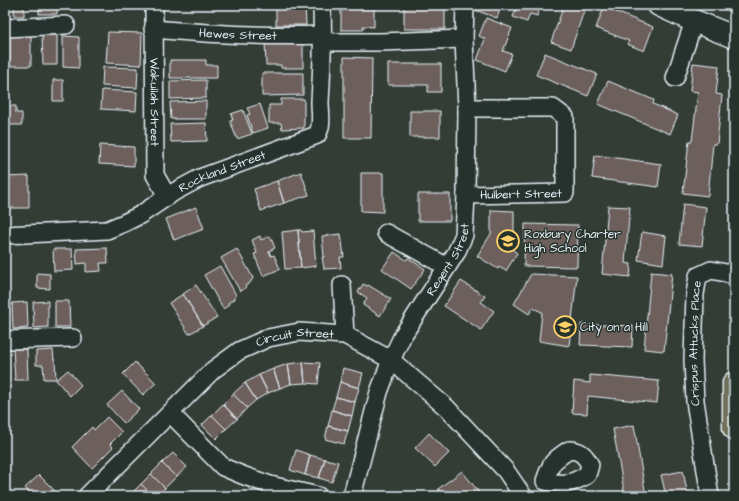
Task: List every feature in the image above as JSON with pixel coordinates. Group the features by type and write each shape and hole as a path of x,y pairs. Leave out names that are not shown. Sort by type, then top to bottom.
{"main road":[{"path":"734,383 734,428"}],"street":[{"name":"Wakullah Street","path":"154,5 155,175 167,196"},
{"name":"Rockland Street","path":"5,235 108,230 140,215 167,196 200,178 317,135 321,129 320,105 323,38 322,5"},
{"name":"Regent Street","path":"352,496 379,392 391,360 404,335 448,267 464,235 467,108 464,39 465,5"},
{"path":"659,5 734,37"},
{"path":"675,78 694,21"},
{"path":"5,28 66,25"},
{"name":"Hewes Street","path":"153,29 204,34 285,36 380,42 464,39"},
{"name":"Hulbert Street","path":"466,195 566,193 565,117 553,108 467,108"},
{"path":"386,233 448,267"},
{"name":"Crispus Attucks Place","path":"710,496 695,401 693,360 695,294 698,276 711,270 734,276"},
{"path":"342,285 345,335"},
{"name":"Circuit Street","path":"86,496 171,414 213,370 239,351 260,341 299,332 345,335 391,360 447,408 506,471 522,495"},
{"path":"5,340 73,338"},
{"path":"171,414 223,467 270,485 318,496"},
{"path":"522,495 545,481"}],"building":[{"path":"14,5 24,5 24,16 14,16"},
{"path":"39,5 57,5 57,14 39,14"},
{"path":"276,5 305,5 306,25 276,25"},
{"path":"341,5 374,5 374,27 363,26 363,30 341,30"},
{"path":"404,5 445,5 445,29 404,29"},
{"path":"477,5 502,5 497,18 475,10"},
{"path":"509,5 541,5 537,16 530,14 527,22 513,17 516,9"},
{"path":"564,5 586,5 571,49 551,42"},
{"path":"604,7 653,27 644,51 627,44 629,41 596,28"},
{"path":"486,18 512,28 503,51 512,54 505,71 477,60 485,39 479,36"},
{"path":"108,32 142,33 141,65 106,63"},
{"path":"10,35 31,35 31,66 10,66"},
{"path":"42,35 57,35 57,65 43,65"},
{"path":"63,36 79,37 79,68 63,67"},
{"path":"303,39 303,68 281,68 281,65 266,65 265,42"},
{"path":"545,53 597,74 588,96 536,75"},
{"path":"344,57 372,58 371,138 344,138"},
{"path":"170,60 206,60 206,65 217,65 217,78 170,78"},
{"path":"693,63 719,66 716,94 722,95 717,144 713,144 708,196 683,193 689,141 692,141 698,92 690,91"},
{"path":"388,64 441,64 441,92 428,92 428,85 388,85"},
{"path":"103,67 138,68 137,88 102,86"},
{"path":"262,73 303,73 303,95 262,96"},
{"path":"53,80 63,80 63,101 53,101"},
{"path":"206,80 206,98 170,99 170,81"},
{"path":"608,81 654,100 653,104 678,115 670,134 598,104"},
{"path":"102,90 137,92 136,111 101,109"},
{"path":"5,93 7,93 7,106 16,106 16,113 22,113 22,125 9,125 9,131 5,131"},
{"path":"281,99 304,99 304,128 282,129 281,123 269,123 269,105 281,105"},
{"path":"206,101 206,119 171,119 170,102"},
{"path":"260,104 268,128 253,133 247,115 250,114 247,108"},
{"path":"243,110 252,134 237,139 230,121 233,120 231,114"},
{"path":"410,111 440,111 440,137 410,137"},
{"path":"206,123 207,141 171,142 170,124"},
{"path":"100,145 134,147 134,166 99,164"},
{"path":"595,155 661,164 658,187 592,178"},
{"path":"301,172 309,195 284,203 277,181"},
{"path":"361,173 383,173 383,212 361,211"},
{"path":"29,176 29,208 5,208 5,177"},
{"path":"277,181 284,203 261,211 254,189"},
{"path":"418,194 450,194 450,221 418,221"},
{"path":"683,204 706,207 702,246 679,244"},
{"path":"608,206 630,207 625,263 631,264 630,277 602,274"},
{"path":"196,207 204,229 174,240 166,219"},
{"path":"491,210 514,211 514,235 508,246 517,253 506,271 499,267 498,269 477,256 491,234"},
{"path":"525,224 578,225 577,267 524,266"},
{"path":"298,230 301,230 302,232 313,231 316,266 301,268"},
{"path":"298,230 301,268 285,269 282,232"},
{"path":"642,232 666,236 663,264 638,260"},
{"path":"341,234 344,257 340,257 341,268 324,269 322,257 324,257 322,236"},
{"path":"260,236 261,240 270,236 275,248 269,251 271,256 274,255 280,269 263,276 254,254 257,253 252,240"},
{"path":"107,248 108,263 100,263 101,271 86,272 86,263 77,264 76,249"},
{"path":"53,249 72,249 73,270 54,271"},
{"path":"237,249 253,278 250,283 245,286 246,288 240,291 221,258"},
{"path":"394,252 406,260 408,258 425,269 411,289 382,269"},
{"path":"220,266 236,295 234,299 228,303 229,305 223,309 204,275"},
{"path":"651,272 672,274 664,351 644,349"},
{"path":"37,273 50,274 50,289 37,288"},
{"path":"531,274 577,276 569,346 539,341 542,312 533,308 529,314 514,304"},
{"path":"461,281 485,296 481,302 494,311 481,330 444,306"},
{"path":"363,284 368,285 391,299 380,316 363,305 367,298 358,292"},
{"path":"196,285 217,317 203,326 183,294"},
{"path":"183,294 203,326 189,334 169,303"},
{"path":"48,301 48,327 34,328 33,302"},
{"path":"55,301 69,301 70,327 55,327"},
{"path":"27,302 28,328 13,329 12,303"},
{"path":"581,324 633,326 632,347 580,345"},
{"path":"13,349 27,349 28,380 15,380"},
{"path":"53,350 56,379 44,379 43,365 36,365 36,351"},
{"path":"135,362 156,383 143,395 123,374"},
{"path":"303,362 320,363 318,384 305,383"},
{"path":"303,362 305,383 291,384 288,364"},
{"path":"288,364 291,384 280,388 273,369"},
{"path":"343,368 363,373 359,388 340,382"},
{"path":"273,369 280,388 268,393 259,375"},
{"path":"68,370 81,385 70,396 56,380"},
{"path":"259,375 268,393 256,400 245,383"},
{"path":"590,375 659,381 657,403 588,396 587,414 572,413 574,381 590,383"},
{"path":"340,382 359,388 355,402 336,397"},
{"path":"245,383 256,400 247,408 233,394"},
{"path":"122,391 139,409 124,423 107,405"},
{"path":"233,394 247,408 237,419 223,404"},
{"path":"336,397 355,402 352,416 332,410"},
{"path":"223,404 237,419 226,429 212,415"},
{"path":"332,410 352,416 348,431 328,426"},
{"path":"212,415 226,429 216,439 202,425"},
{"path":"107,417 122,432 110,444 113,447 92,468 72,447 92,427 94,430"},
{"path":"634,425 646,496 625,496 613,429"},
{"path":"328,426 348,431 344,444 325,439"},
{"path":"429,433 449,453 435,467 415,448"},
{"path":"296,450 310,455 305,475 290,470"},
{"path":"173,453 187,467 176,477 162,463"},
{"path":"310,455 325,459 319,478 305,475"},
{"path":"325,459 338,462 332,482 319,478"},
{"path":"162,463 176,477 165,488 151,474"},
{"path":"462,471 482,496 443,496 438,489"},
{"path":"683,471 688,496 666,496 661,475"},
{"path":"151,474 165,488 158,496 153,496 141,484"},
{"path":"39,475 58,494 56,496 33,496 25,488"},
{"path":"141,484 153,496 133,496 131,494"}],"place":[{"name":"Roxbury Charter High School","path":"508,241"},
{"name":"City on a Hill","path":"565,327"}]}
